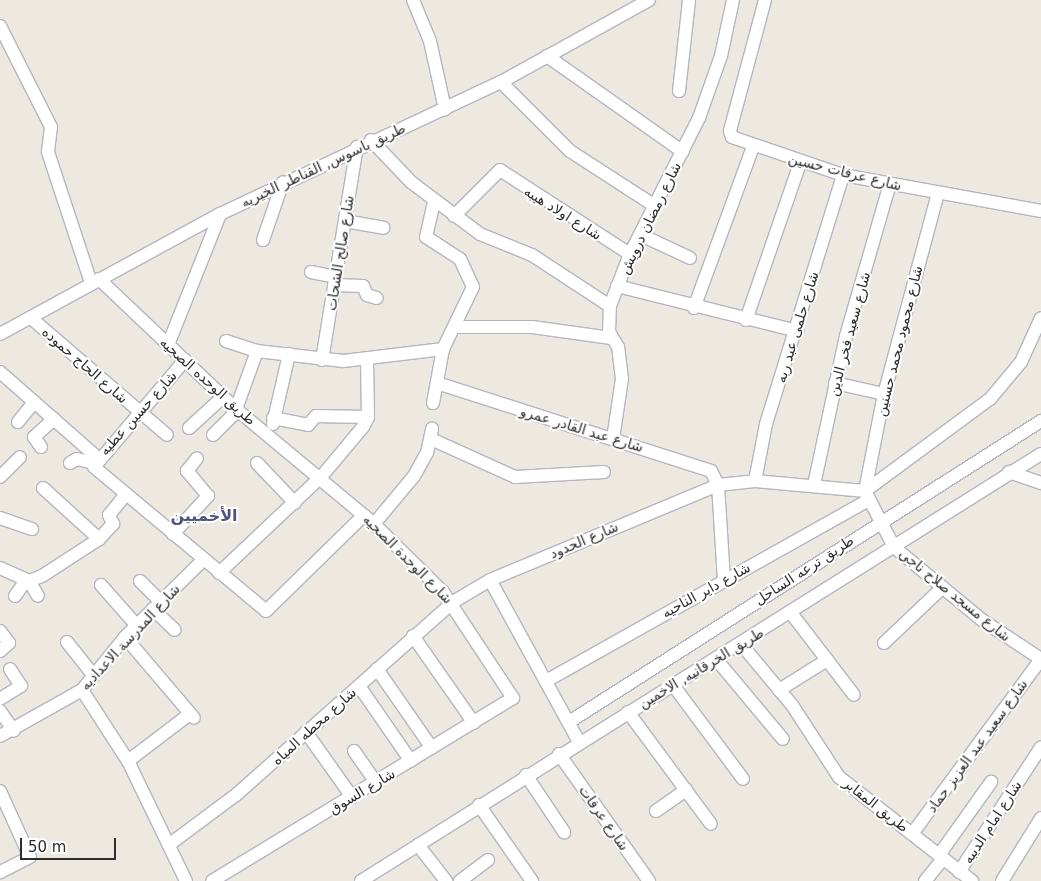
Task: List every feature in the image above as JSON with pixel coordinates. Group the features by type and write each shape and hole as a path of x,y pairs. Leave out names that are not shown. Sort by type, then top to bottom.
{"street":[{"path":"413,0 430,41 445,109"},
{"name":"طريق باسوس, القناطر الخيريه","path":"0,334 220,214 371,140 445,109 501,82 649,0"},
{"path":"679,91 689,0"},
{"name":"شارع رمضان درويش","path":"613,439 622,379 618,347 611,338 610,306 630,254 683,152 721,56 732,0"},
{"name":"شارع عرفات حسين","path":"765,0 730,131 753,147 843,175 1041,211"},
{"path":"0,26 51,127 48,152 95,281"},
{"path":"547,56 683,152"},
{"path":"501,82 570,151 655,206"},
{"path":"371,140 434,201 454,216 480,234 532,255 610,306"},
{"name":"شارع صالح الشحات","path":"322,360 357,147"},
{"path":"694,308 753,147"},
{"path":"746,320 800,163"},
{"name":"شارع اولاد هيبه","path":"454,216 497,170 630,254"},
{"name":"شارع حلمى عبد ربه","path":"755,480 766,424 843,175"},
{"path":"263,240 283,182"},
{"name":"شارع سعيد فخر الدين","path":"814,485 835,383 890,184"},
{"name":"شارع محمود محمد حسنين","path":"866,496 884,394 938,193"},
{"path":"433,403 443,349 456,327 473,287 460,259 426,237 434,201"},
{"path":"168,345 220,214"},
{"path":"345,221 383,228"},
{"path":"640,235 690,258"},
{"path":"311,272 335,281 363,286 367,295 377,298"},
{"name":"طريق الوحده الصحيه","path":"95,281 237,409 321,478"},
{"path":"617,286 694,308 796,332"},
{"name":"شارع الحاج حموده","path":"31,318 168,435"},
{"name":"شارع داير الناحيه","path":"546,681 724,580 866,496 990,400 1021,362 1041,318"},
{"path":"456,327 532,327 611,338"},
{"path":"226,341 257,350 322,360 367,360 443,349"},
{"path":"213,435 237,409 257,350"},
{"path":"271,436 289,354"},
{"name":"شارع حسين عطيه","path":"95,462 184,360"},
{"path":"219,573 321,478 368,417 367,360"},
{"path":"0,372 54,419 126,494 266,611 364,516"},
{"name":"شارع عبد القادر عمرو","path":"437,383 707,469 718,485"},
{"path":"835,383 884,394"},
{"path":"189,428 224,397"},
{"path":"18,422 34,402"},
{"path":"274,418 308,425 316,416 368,417"},
{"path":"41,447 33,437 54,419"},
{"name":"طريق ترعه الساحل","path":"569,722 879,520 1041,421"},
{"path":"374,524 414,476 432,434 515,476 604,472"},
{"name":"طريق الخرقانيه, الاخمين","path":"361,881 559,754 741,644 1041,454"},
{"path":"0,477 20,457"},
{"path":"173,534 208,496 187,471 196,458"},
{"path":"70,463 77,459 95,462"},
{"path":"257,463 296,503"},
{"path":"1010,472 1041,483"},
{"name":"شارع الوحدة الصحيه","path":"321,478 374,524 452,602 511,700"},
{"name":"شارع الحدود","path":"452,602 490,580 718,485 755,480 814,485 866,496"},
{"path":"718,485 724,580"},
{"path":"42,488 99,539"},
{"path":"15,596 28,581 99,539 113,524 109,515 126,494"},
{"path":"866,496 894,547"},
{"path":"2,514 32,528"},
{"name":"شارع مسجد صلاح ناجي","path":"894,547 943,587 1041,659"},
{"name":"شارع المدرسة الاعداديه","path":"0,736 14,731 82,690 126,637 203,560"},
{"path":"0,568 28,581 38,596"},
{"path":"490,580 579,742"},
{"path":"140,581 175,630"},
{"path":"101,585 137,626"},
{"path":"884,643 943,587"},
{"name":"شارع محطه المياه","path":"170,844 200,825 452,602"},
{"path":"791,612 854,695"},
{"path":"0,631 8,644 0,651"},
{"path":"413,636 474,723"},
{"path":"126,637 192,716 128,761"},
{"path":"67,642 94,676"},
{"name":"طريق المقابر","path":"741,644 779,690 839,777 972,881"},
{"path":"716,659 783,739"},
{"name":"شارع سعيد عبد العزيز حماد","path":"912,834 1041,659"},
{"path":"779,690 827,660"},
{"path":"0,699 22,685 10,669"},
{"path":"377,669 432,748"},
{"path":"673,685 743,779"},
{"path":"359,686 411,761"},
{"path":"82,690 128,761 170,844 186,881"},
{"name":"شارع السوق","path":"212,881 511,700"},
{"path":"0,711 14,731"},
{"path":"628,712 712,824"},
{"path":"306,732 352,797"},
{"name":"شارع امام الديبه","path":"959,872 1041,746"},
{"path":"354,751 376,782"},
{"name":"شارع عرفات","path":"559,754 649,881"},
{"path":"526,775 564,832"},
{"path":"925,881 991,782"},
{"path":"656,811 686,790"},
{"path":"0,791 30,857 3,875"},
{"path":"479,805 532,881"},
{"path":"1002,881 1041,818"},
{"path":"418,845 446,881"},
{"path":"460,881 488,860"}],"district":[{"name":"الأخميين","path":"204,516"}]}
